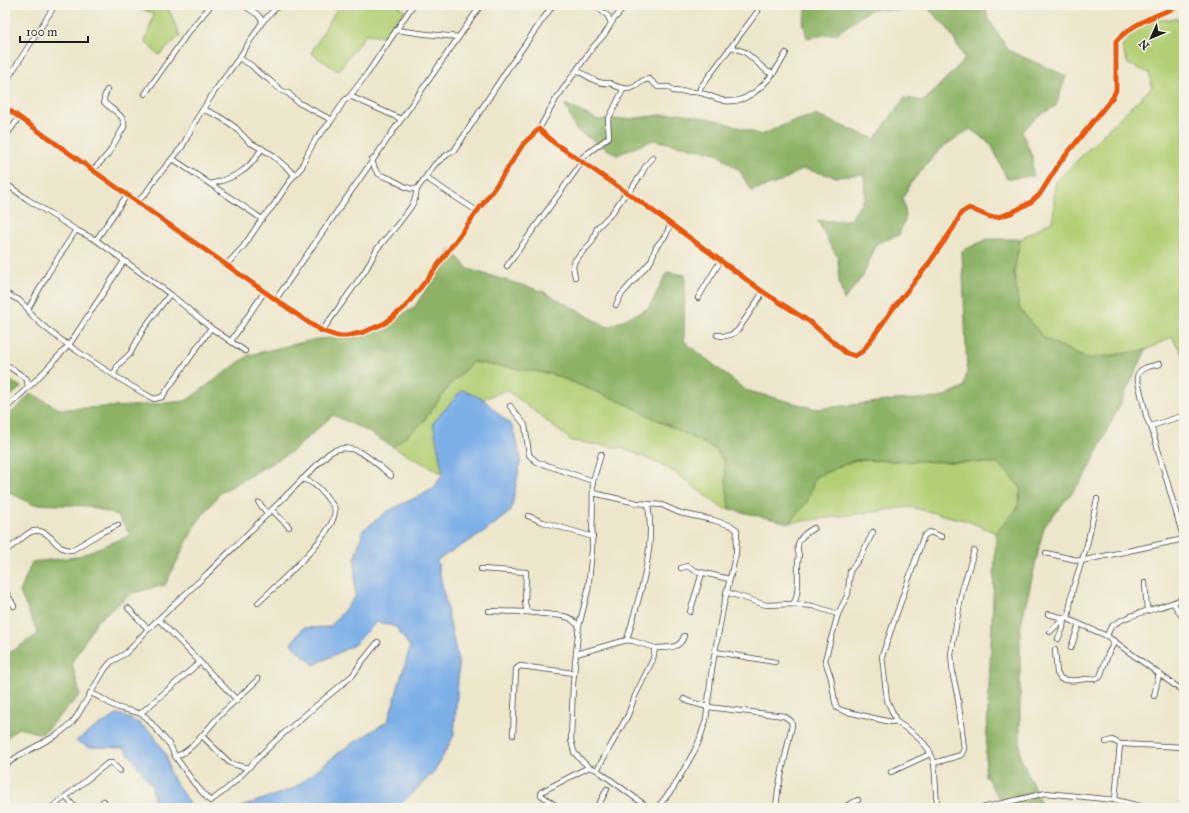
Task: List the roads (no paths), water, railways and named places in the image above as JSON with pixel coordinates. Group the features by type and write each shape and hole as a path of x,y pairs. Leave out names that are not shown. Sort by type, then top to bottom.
{"street":[{"path":"5,83 55,5"},
{"path":"145,94 187,34 211,5"},
{"path":"243,5 257,14 263,21"},
{"path":"137,202 182,147 214,92 239,58 263,21 279,5"},
{"path":"227,264 233,260 262,218 302,167 313,145 344,101 350,96 367,74 413,5"},
{"path":"276,299 297,272 372,160 481,5"},
{"path":"322,331 365,270 377,249 410,207 415,199 417,189 438,162 454,151 507,70 553,5"},
{"path":"594,5 608,16 611,23"},
{"path":"5,107 309,323 322,331 336,336 347,336 364,332 385,323 406,307 498,183 524,143 539,130 556,99 604,35 611,23 626,5"},
{"path":"539,130 553,142 645,205 670,225 721,260 762,291 810,322 846,353 855,356 863,351 892,310 927,266 954,227 961,214 969,208 990,217 998,217 1011,213 1031,202 1040,194 1061,161 1113,97 1116,90 1116,42 1124,32 1166,11 1182,5"},
{"path":"700,93 700,88 758,11"},
{"path":"396,30 459,37"},
{"path":"731,47 745,52 768,72 774,73"},
{"path":"577,70 587,77 604,84 610,83 615,86 631,88 642,80 649,79 658,87 669,87 673,91 700,93 726,101 738,100 753,93 774,73 786,54"},
{"path":"239,58 251,65 282,91 288,93 298,103 332,120"},
{"path":"507,266 581,161 609,137 608,120 624,88"},
{"path":"93,170 108,154 124,128 123,120 119,114 104,102 107,90"},
{"path":"350,96 401,119"},
{"path":"203,110 220,117 234,127 250,142 271,154 295,175"},
{"path":"5,137 19,118"},
{"path":"211,184 228,179 244,171 255,160 262,148"},
{"path":"575,277 573,266 575,260 592,242 598,228 612,214 626,193 631,189 641,175 645,166 653,157"},
{"path":"173,159 262,218"},
{"path":"372,160 374,168 381,175 406,187 417,189"},
{"path":"426,178 477,211"},
{"path":"5,183 76,230 96,240 170,294 211,328 245,351"},
{"path":"96,240 127,195"},
{"path":"616,305 621,295 650,261 656,247 666,235 670,225"},
{"path":"28,309 49,272 76,230"},
{"path":"698,298 721,260"},
{"path":"5,409 69,345 124,261"},
{"path":"231,341 265,291"},
{"path":"717,335 727,336 735,333 760,297 762,291"},
{"path":"5,293 19,300 36,320 69,345 154,399 162,397 211,328"},
{"path":"114,374 118,365 130,354 144,328 170,294"},
{"path":"5,364 27,379 28,387"},
{"path":"1046,553 1081,561 1184,539 1151,426 1147,419 1137,377 1138,372 1141,370 1160,364"},
{"path":"510,406 525,426 529,455 537,462 593,481"},
{"path":"1151,426 1182,416"},
{"path":"5,765 57,735 71,724 104,669 111,662 126,653 148,629 268,514 323,458 333,450 342,448 364,454 370,457 391,476"},
{"path":"601,454 593,481 590,578 579,626 574,673 571,740 574,752 589,767 597,770 649,808"},
{"path":"258,603 301,562 332,523 335,510 334,507 315,484 309,480 302,479"},
{"path":"593,493 648,505 662,505 680,513 713,520 735,527 737,530 736,553 726,592 712,668 708,707 699,741 674,787 657,808"},
{"path":"1058,639 1063,628 1073,588 1087,545 1096,499"},
{"path":"259,503 268,514"},
{"path":"627,640 648,563 650,525 648,505"},
{"path":"272,510 289,527"},
{"path":"528,516 592,537"},
{"path":"5,550 34,530 44,532 60,547 68,551 118,525"},
{"path":"796,603 799,555 797,548 800,539 804,534 814,528"},
{"path":"873,532 861,556 850,570 848,594 838,614 825,660 836,705 840,710 891,722 895,721 919,738 926,746 934,763 935,794 938,808"},
{"path":"895,721 887,700 882,656 923,538 930,532 942,537"},
{"path":"934,763 961,755 964,749 951,654 962,591 974,551"},
{"path":"681,568 687,566 702,573 729,580"},
{"path":"480,569 526,572 525,603 527,612"},
{"path":"690,612 702,573"},
{"path":"1144,583 1147,611"},
{"path":"5,590 14,606"},
{"path":"726,592 766,605 796,603 817,606 838,614"},
{"path":"1107,636 1112,627 1123,620 1147,611 1174,604 1184,598"},
{"path":"1174,604 1184,620"},
{"path":"128,608 148,629"},
{"path":"489,612 527,612 563,616 570,618 579,626"},
{"path":"1048,614 1066,618 1116,641 1184,692"},
{"path":"1050,632 1066,618"},
{"path":"159,620 238,700"},
{"path":"1071,648 1079,624"},
{"path":"576,654 627,640 655,648 675,647 682,641 684,636"},
{"path":"1055,650 1057,673 1061,679 1072,681 1096,679 1100,677 1108,654 1116,641"},
{"path":"90,693 98,695 118,708 141,713 159,730 194,784 210,801 220,795 287,731 353,675 378,642"},
{"path":"597,770 628,715 635,696 653,659 655,648"},
{"path":"716,652 776,662"},
{"path":"141,713 200,662"},
{"path":"513,735 516,669 520,666 574,673"},
{"path":"1154,696 1159,674"},
{"path":"175,756 181,754 202,736 220,715 238,700 258,679"},
{"path":"684,699 708,707 784,716 791,722 792,725 778,790 776,808"},
{"path":"202,736 230,763 248,768"},
{"path":"1106,742 1112,740 1120,744 1184,747"},
{"path":"1115,800 1120,744"},
{"path":"890,772 930,754"},
{"path":"51,808 108,763 112,763 120,771"},
{"path":"559,808 541,796 541,792 589,767"},
{"path":"597,808 606,789"},
{"path":"982,808 1046,793 1115,800 1148,808"},
{"path":"66,797 75,808"},
{"path":"842,808 858,800"},
{"path":"96,808 104,801"}],"water":[{"path":"462,390 483,399 512,426 521,459 511,511 483,533 437,560 459,666 454,735 435,771 402,803 386,808 238,808 294,788 345,748 388,721 410,647 396,627 377,622 354,645 314,665 291,644 303,628 330,627 355,597 355,558 363,530 388,511 433,489 443,474 433,423"},
{"path":"119,714 139,723 153,734 167,757 170,774 192,808 155,808 152,785 124,748 89,747 76,741 97,726"}]}
